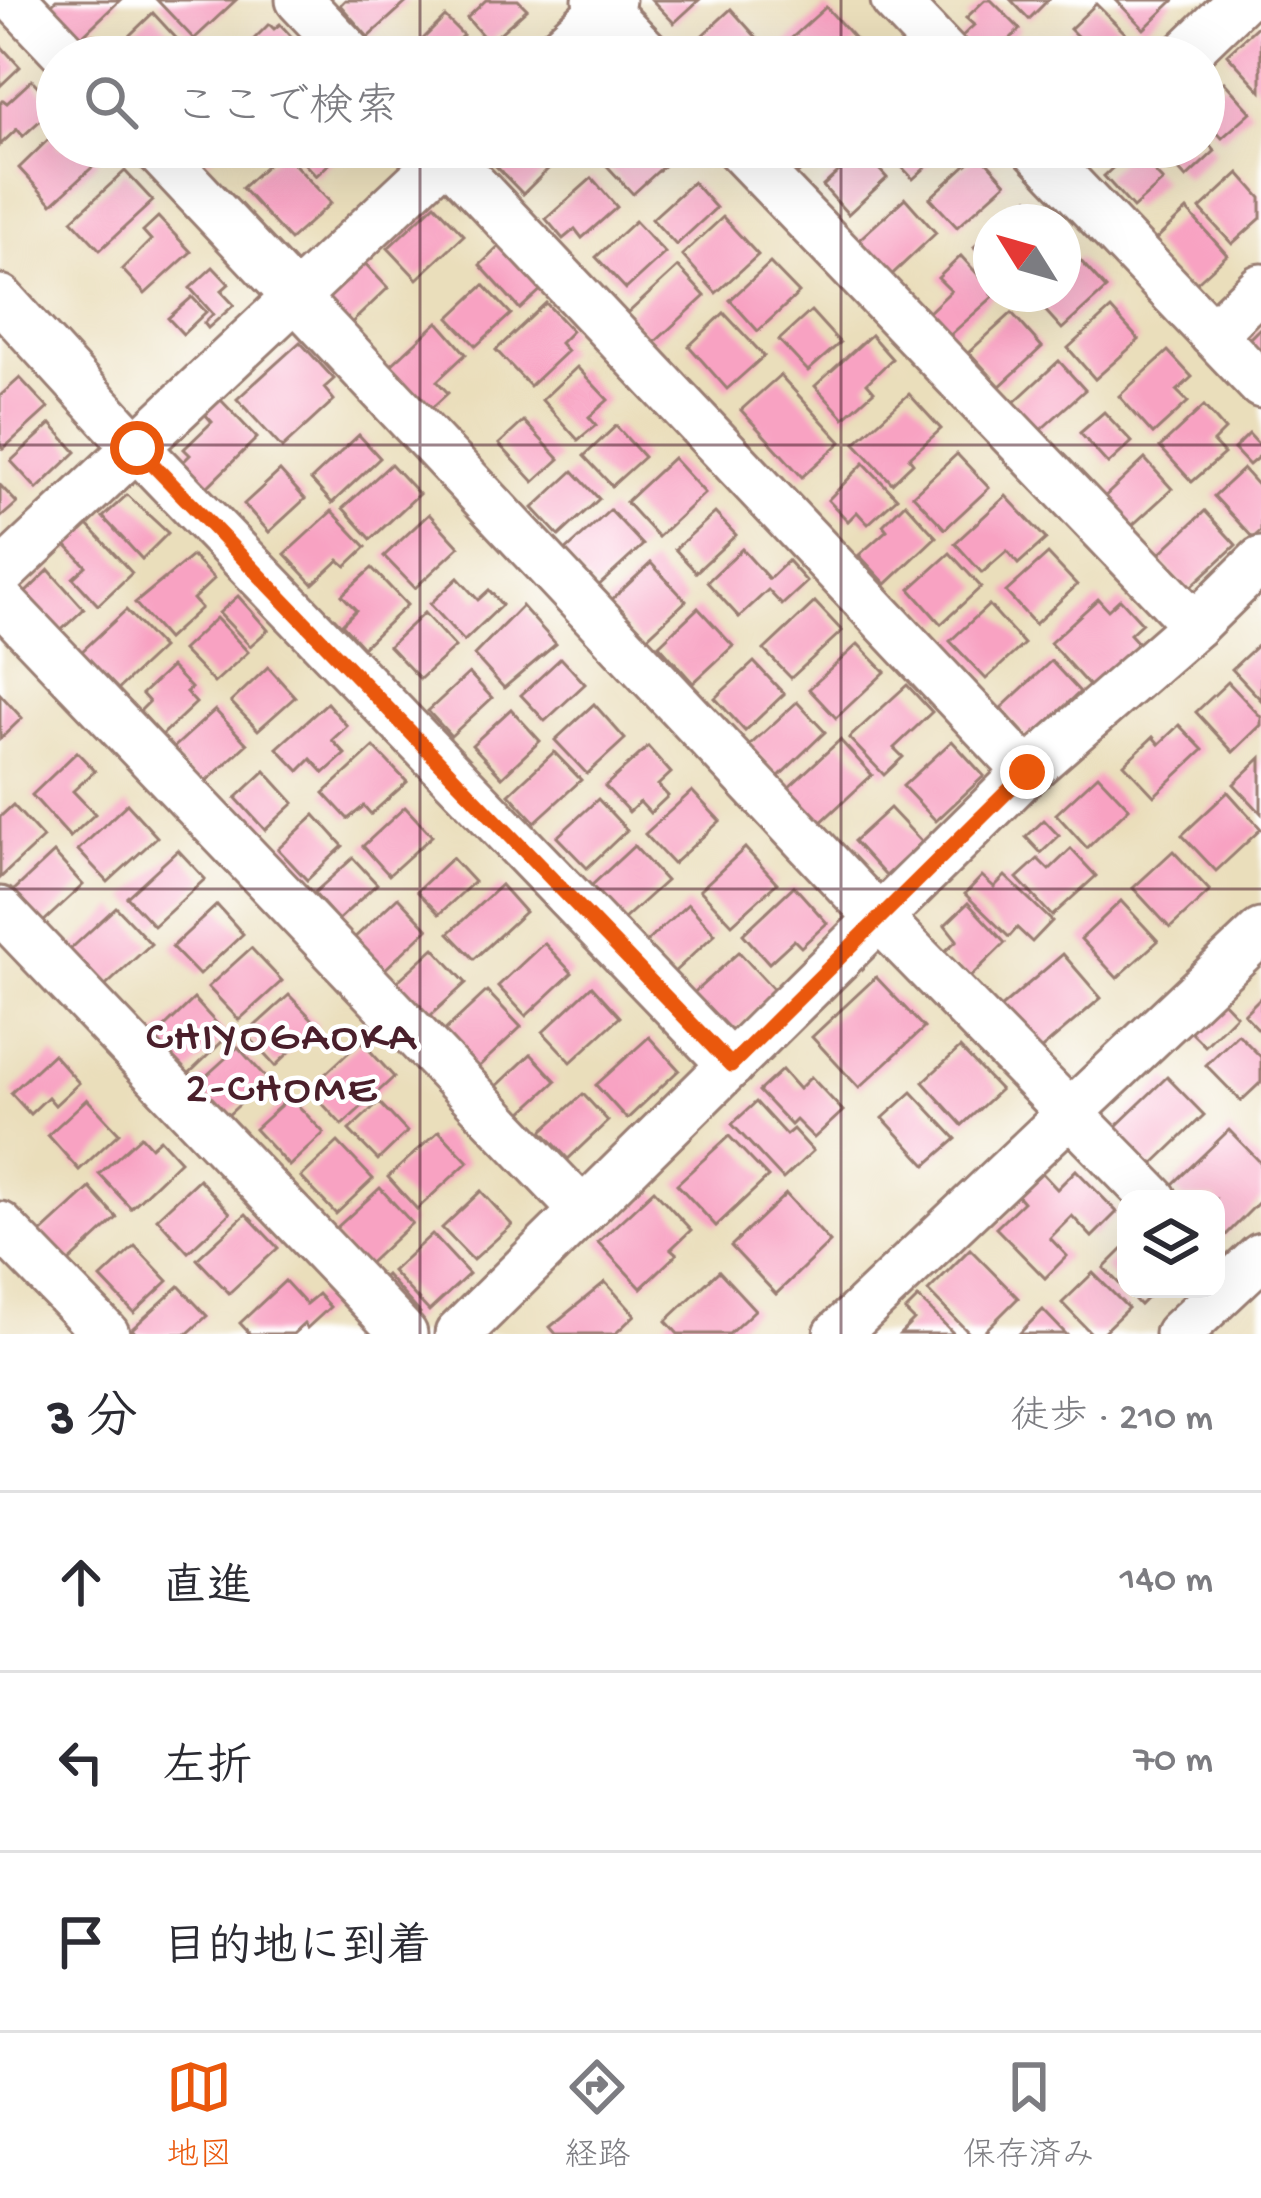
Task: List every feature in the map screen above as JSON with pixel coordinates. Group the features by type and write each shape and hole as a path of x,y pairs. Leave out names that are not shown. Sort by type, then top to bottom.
{"street":[{"path":"15,0 49,36"},
{"path":"299,0 333,36"},
{"path":"1204,36 1241,0"},
{"path":"571,36 604,2 633,36"},
{"path":"910,5 933,36"},
{"path":"174,168 879,918 1146,1190"},
{"path":"0,575 297,299 428,168"},
{"path":"463,168 1027,772"},
{"path":"757,168 1195,625"},
{"path":"1071,168 1261,385"},
{"path":"1212,334 1261,287"},
{"path":"0,298 137,448 731,1065"},
{"path":"458,1334 1027,772 1195,625 1261,560"},
{"path":"0,600 583,1211"},
{"path":"0,910 404,1334"},
{"path":"837,1334 1261,932"},
{"path":"0,1225 106,1334"},
{"path":"1178,1334 1242,1279"}],"building":[{"path":"56,0 120,0 82,36 74,36 48,8"},
{"path":"157,0 236,0 197,36 191,36"},
{"path":"345,0 409,0 369,36 340,5"},
{"path":"486,0 518,0 527,9 497,36 483,36 467,18"},
{"path":"652,0 699,0 674,23"},
{"path":"991,0 1020,29 1013,36 962,36 974,25 966,18"},
{"path":"1011,0 1048,0 1029,19"},
{"path":"1116,0 1174,0 1144,29"},
{"path":"1096,4 1128,36 1077,36 1070,29"},
{"path":"826,7 853,36 794,36"},
{"path":"731,9 755,36 702,36"},
{"path":"153,13 174,36 129,36"},
{"path":"445,17 463,35 462,36 426,36"},
{"path":"1261,23 1261,91 1227,54"},
{"path":"269,24 274,29 280,24 291,36 257,36"},
{"path":"0,45 20,67 0,86"},
{"path":"32,80 36,84 36,124 23,136 17,129 0,145 0,103 7,103"},
{"path":"1225,83 1251,112 1225,135"},
{"path":"36,151 36,168 91,168 52,204 19,168"},
{"path":"264,168 298,168 331,203 290,240 242,188"},
{"path":"498,168 549,168 523,194"},
{"path":"609,168 662,168 633,194"},
{"path":"842,168 878,168 887,178 848,214 823,186"},
{"path":"903,168 925,168 913,179"},
{"path":"963,168 992,168 1006,183 983,204 973,204 973,213 957,227 930,198"},
{"path":"1113,168 1151,168 1163,181 1133,208 1104,176"},
{"path":"1177,168 1197,168 1186,178"},
{"path":"125,171 153,201 100,250 72,220"},
{"path":"1239,173 1261,198 1261,218 1232,244 1200,209"},
{"path":"592,178 617,207 582,238 575,229 563,239 546,219"},
{"path":"693,182 716,208 676,245 652,219"},
{"path":"905,198 936,233 884,282 852,246"},
{"path":"435,204 464,235 417,279 388,248"},
{"path":"1187,210 1227,255 1191,288 1151,244"},
{"path":"158,217 191,252 145,294 122,269 151,240 143,231"},
{"path":"723,217 758,255 716,293 682,255"},
{"path":"635,221 665,253 626,289 596,257"},
{"path":"504,242 545,286 520,309 480,265"},
{"path":"961,256 973,269 976,312 947,338 926,315 951,291 938,278"},
{"path":"359,257 388,288 344,330 315,298"},
{"path":"1081,261 1106,289 1081,312"},
{"path":"770,263 799,293 758,331 730,300"},
{"path":"213,267 229,284 221,291 234,305 208,328 204,323 213,314 190,288"},
{"path":"678,267 705,296 654,343 627,314"},
{"path":"484,285 511,314 476,346 449,318"},
{"path":"192,297 206,312 183,334 168,318"},
{"path":"546,303 572,331 560,343 567,351 530,386 496,350"},
{"path":"1111,309 1139,340 1095,379 1068,348"},
{"path":"811,311 840,343 808,371 779,340"},
{"path":"1047,312 1081,312 1062,329"},
{"path":"724,313 764,356 727,389 689,346"},
{"path":"1012,313 1042,347 1000,386 969,352"},
{"path":"438,322 466,354 437,381 448,393 426,413 387,369"},
{"path":"1261,327 1261,354 1248,340"},
{"path":"871,335 892,359 867,383 874,391 844,418 815,386"},
{"path":"300,342 334,379 324,388 334,400 282,448 237,399"},
{"path":"1168,351 1192,377 1177,391 1188,402 1153,434 1119,396"},
{"path":"1059,361 1085,390 1036,434 1010,406"},
{"path":"577,367 608,400 589,417 596,425 578,440 542,400"},
{"path":"780,375 841,442 802,477 741,410"},
{"path":"20,378 48,408 3,449 0,396"},
{"path":"909,394 941,429 909,458 913,463 892,483 855,443"},
{"path":"219,398 257,438 207,487 183,462 190,455 184,449 212,422 204,413"},
{"path":"1204,406 1225,430 1213,442 1224,454 1192,482 1160,447"},
{"path":"1104,412 1132,442 1108,464 1080,433"},
{"path":"524,421 559,459 534,482 499,444"},
{"path":"51,424 76,452 37,489 11,461"},
{"path":"616,426 644,457 612,486 584,456"},
{"path":"1249,434 1261,447 1261,455 1249,465 1234,449"},
{"path":"359,435 380,458 332,503 311,480"},
{"path":"957,454 989,488 945,529 913,495"},
{"path":"673,458 705,493 658,537 626,502"},
{"path":"1145,459 1172,489 1125,532 1098,503"},
{"path":"864,463 897,498 868,524 857,512 848,521 828,500"},
{"path":"391,464 419,494 371,539 343,508"},
{"path":"1243,469 1261,489 1261,531 1253,538 1214,496"},
{"path":"280,471 305,499 269,532 244,504"},
{"path":"573,471 599,499 559,536 533,508"},
{"path":"0,485 17,503 0,518"},
{"path":"127,495 168,533 142,559 103,517"},
{"path":"1006,496 1046,539 1018,564 1007,551 982,573 955,543"},
{"path":"905,503 936,537 886,584 859,555 887,530 883,525"},
{"path":"610,510 643,545 595,589 562,554"},
{"path":"332,511 366,547 346,566 339,560 313,584 285,554"},
{"path":"1205,511 1236,545 1187,590 1157,556"},
{"path":"715,513 736,535 696,572 675,549"},
{"path":"429,514 459,547 415,588 384,556"},
{"path":"87,524 132,573 98,605 73,578 86,566 65,544"},
{"path":"742,549 769,579 788,561 807,582 782,605 768,590 739,617 707,582"},
{"path":"950,553 981,587 941,624 910,589"},
{"path":"1048,554 1077,585 1035,624 1006,592"},
{"path":"192,556 214,579 193,599 201,608 167,639 135,603"},
{"path":"651,563 686,601 641,643 606,605"},
{"path":"372,568 407,605 363,647 342,624 356,610 342,595"},
{"path":"49,570 84,609 56,635 21,597"},
{"path":"458,578 478,600 489,590 502,605 464,641 430,604"},
{"path":"238,596 268,630 250,646 219,613"},
{"path":"1098,599 1108,610 1120,599 1142,623 1130,634 1138,643 1091,688 1050,643"},
{"path":"815,602 842,631 791,678 764,650"},
{"path":"989,605 1024,644 986,679 950,641"},
{"path":"522,606 556,644 504,688 474,655"},
{"path":"698,608 733,646 693,683 659,645"},
{"path":"126,610 162,648 114,693 78,655"},
{"path":"424,613 455,647 420,679 389,646"},
{"path":"216,618 248,652 214,683 182,650"},
{"path":"1261,642 1261,700 1232,669"},
{"path":"858,644 885,672 836,718 809,689"},
{"path":"561,658 585,684 545,721 521,695"},
{"path":"1051,661 1080,692 1029,739 1001,708"},
{"path":"754,662 784,694 745,731 715,698"},
{"path":"171,667 191,688 186,692 196,703 162,735 140,711 149,702 142,694"},
{"path":"268,667 295,697 258,730 231,702"},
{"path":"469,673 492,698 451,736 428,711"},
{"path":"1228,682 1261,717 1261,725 1233,752 1196,712"},
{"path":"907,685 932,712 894,748 903,757 884,775 849,738"},
{"path":"0,694 22,718 0,739"},
{"path":"797,702 825,732 778,777 749,746"},
{"path":"327,703 347,726 332,740 345,754 324,773 311,759 299,771 277,748"},
{"path":"594,704 625,739 587,774 555,740"},
{"path":"511,709 540,741 502,777 472,745"},
{"path":"215,710 247,744 200,787 169,752"},
{"path":"1179,725 1203,750 1154,796 1124,764 1153,737 1159,744"},
{"path":"840,740 872,775 819,824 787,789"},
{"path":"952,741 984,776 936,821 903,786"},
{"path":"374,747 407,782 371,814 364,806 348,819 324,793"},
{"path":"648,747 671,773 658,785 668,796 650,813 640,802 629,812 605,786"},
{"path":"77,752 95,771 73,791 95,814 70,837 32,795"},
{"path":"554,752 581,780 535,822 509,794"},
{"path":"1261,758 1261,813 1234,784"},
{"path":"265,771 294,803 265,830 236,798"},
{"path":"1098,775 1129,808 1087,848 1056,814"},
{"path":"692,791 720,821 673,864 645,834"},
{"path":"1228,792 1261,829 1216,871 1182,835"},
{"path":"598,799 627,830 587,868 557,837"},
{"path":"127,804 157,837 108,882 78,850"},
{"path":"13,805 43,838 0,878 0,817"},
{"path":"405,807 432,836 389,875 363,846"},
{"path":"890,808 922,842 886,876 854,841"},
{"path":"315,815 343,846 307,880 278,849"},
{"path":"1044,820 1059,836 1041,853 1026,837"},
{"path":"634,846 666,881 623,920 591,886"},
{"path":"745,848 777,883 732,924 700,890"},
{"path":"1071,849 1096,876 1052,916 1017,878 1038,859 1049,870"},
{"path":"178,850 205,879 154,926 127,897"},
{"path":"1173,851 1210,891 1170,928 1133,888"},
{"path":"54,853 83,885 41,924 11,893"},
{"path":"353,858 377,884 338,920 314,893"},
{"path":"452,858 474,882 439,914 417,891"},
{"path":"982,876 994,887 1005,876 1052,921 1032,942 1017,928 1009,937 965,894"},
{"path":"501,885 525,912 474,959 449,933"},
{"path":"794,886 827,923 801,947 794,940 769,963 743,934"},
{"path":"398,897 428,929 381,973 351,941"},
{"path":"1121,901 1158,941 1117,978 1081,939"},
{"path":"968,903 1005,943 968,979 943,953 957,940 945,925"},
{"path":"688,904 715,934 672,974 644,944"},
{"path":"217,905 243,934 199,975 172,947"},
{"path":"116,907 151,944 98,993 63,956"},
{"path":"544,943 572,973 526,1016 498,986"},
{"path":"251,948 282,981 239,1020 208,987"},
{"path":"434,948 466,983 421,1024 389,989"},
{"path":"739,952 775,991 726,1037 689,997"},
{"path":"1063,954 1101,998 1037,1053 999,1009"},
{"path":"876,977 924,1028 859,1088 812,1037"},
{"path":"592,986 620,1017 571,1062 543,1032"},
{"path":"487,991 521,1027 475,1070 441,1034"},
{"path":"289,995 318,1025 275,1066 246,1034"},
{"path":"1217,995 1236,1015 1205,1046 1185,1026"},
{"path":"1261,997 1261,1032 1244,1014"},
{"path":"194,999 228,1036 182,1080 148,1043"},
{"path":"1238,1034 1261,1057 1261,1082 1241,1101 1206,1065"},
{"path":"649,1037 679,1070 627,1119 596,1085"},
{"path":"361,1041 394,1077 342,1125 309,1089"},
{"path":"238,1047 267,1079 225,1118 195,1086"},
{"path":"960,1048 1000,1090 962,1125 923,1082"},
{"path":"53,1054 79,1083 55,1105 48,1097 30,1114 11,1093"},
{"path":"531,1054 556,1081 521,1113 497,1086"},
{"path":"782,1070 799,1089 811,1077 843,1111 814,1138 796,1120 791,1125 759,1091"},
{"path":"1167,1077 1204,1115 1149,1168 1112,1130"},
{"path":"912,1092 956,1139 926,1165 883,1118"},
{"path":"583,1094 608,1121 568,1159 542,1131"},
{"path":"290,1097 324,1133 289,1166 255,1129"},
{"path":"87,1099 119,1133 79,1170 48,1135"},
{"path":"379,1102 407,1132 378,1160 349,1130"},
{"path":"756,1102 786,1135 793,1129 813,1151 783,1179 732,1124"},
{"path":"1229,1130 1261,1163 1261,1200 1225,1236 1225,1190 1175,1190 1171,1186"},
{"path":"439,1131 468,1162 417,1209 388,1177"},
{"path":"141,1136 151,1147 160,1139 180,1161 131,1208 99,1174"},
{"path":"729,1136 768,1177 716,1226 677,1184"},
{"path":"338,1142 373,1179 336,1214 301,1177"},
{"path":"1076,1170 1117,1212 1092,1237 1072,1216 1050,1238 1067,1256 1045,1278 996,1228 1023,1202 1017,1195 1041,1172 1057,1189"},
{"path":"199,1179 230,1213 188,1252 157,1218"},
{"path":"90,1188 117,1218 68,1263 40,1234"},
{"path":"380,1188 412,1223 360,1272 332,1232"},
{"path":"654,1190 691,1230 671,1249 677,1254 641,1288 598,1242"},
{"path":"481,1191 512,1225 473,1260 442,1228"},
{"path":"786,1194 830,1242 776,1294 731,1246"},
{"path":"246,1214 278,1248 229,1293 197,1259"},
{"path":"432,1234 469,1274 429,1311 392,1271"},
{"path":"135,1246 168,1281 134,1313 101,1278"},
{"path":"970,1249 1018,1298 982,1334 970,1334 928,1291"},
{"path":"1117,1255 1117,1281 1104,1268"},
{"path":"719,1271 755,1310 729,1334 678,1334 666,1321"},
{"path":"1093,1273 1128,1308 1101,1334 1092,1334 1062,1303"},
{"path":"386,1275 420,1313 407,1325 372,1288"},
{"path":"285,1281 306,1304 318,1294 330,1307 293,1334 250,1334 240,1323"},
{"path":"605,1282 635,1315 615,1334 556,1334 550,1327"},
{"path":"179,1286 207,1316 187,1334 136,1334 132,1329"},
{"path":"918,1298 954,1334 900,1334 914,1320 905,1311"},
{"path":"1043,1310 1066,1334 1019,1334"}],"district":[{"name":"CHIYOGAOKA 2-CHOME","path":"282,1058"}],"route":[{"path":"137,448 731,1065 1027,772"}]}
